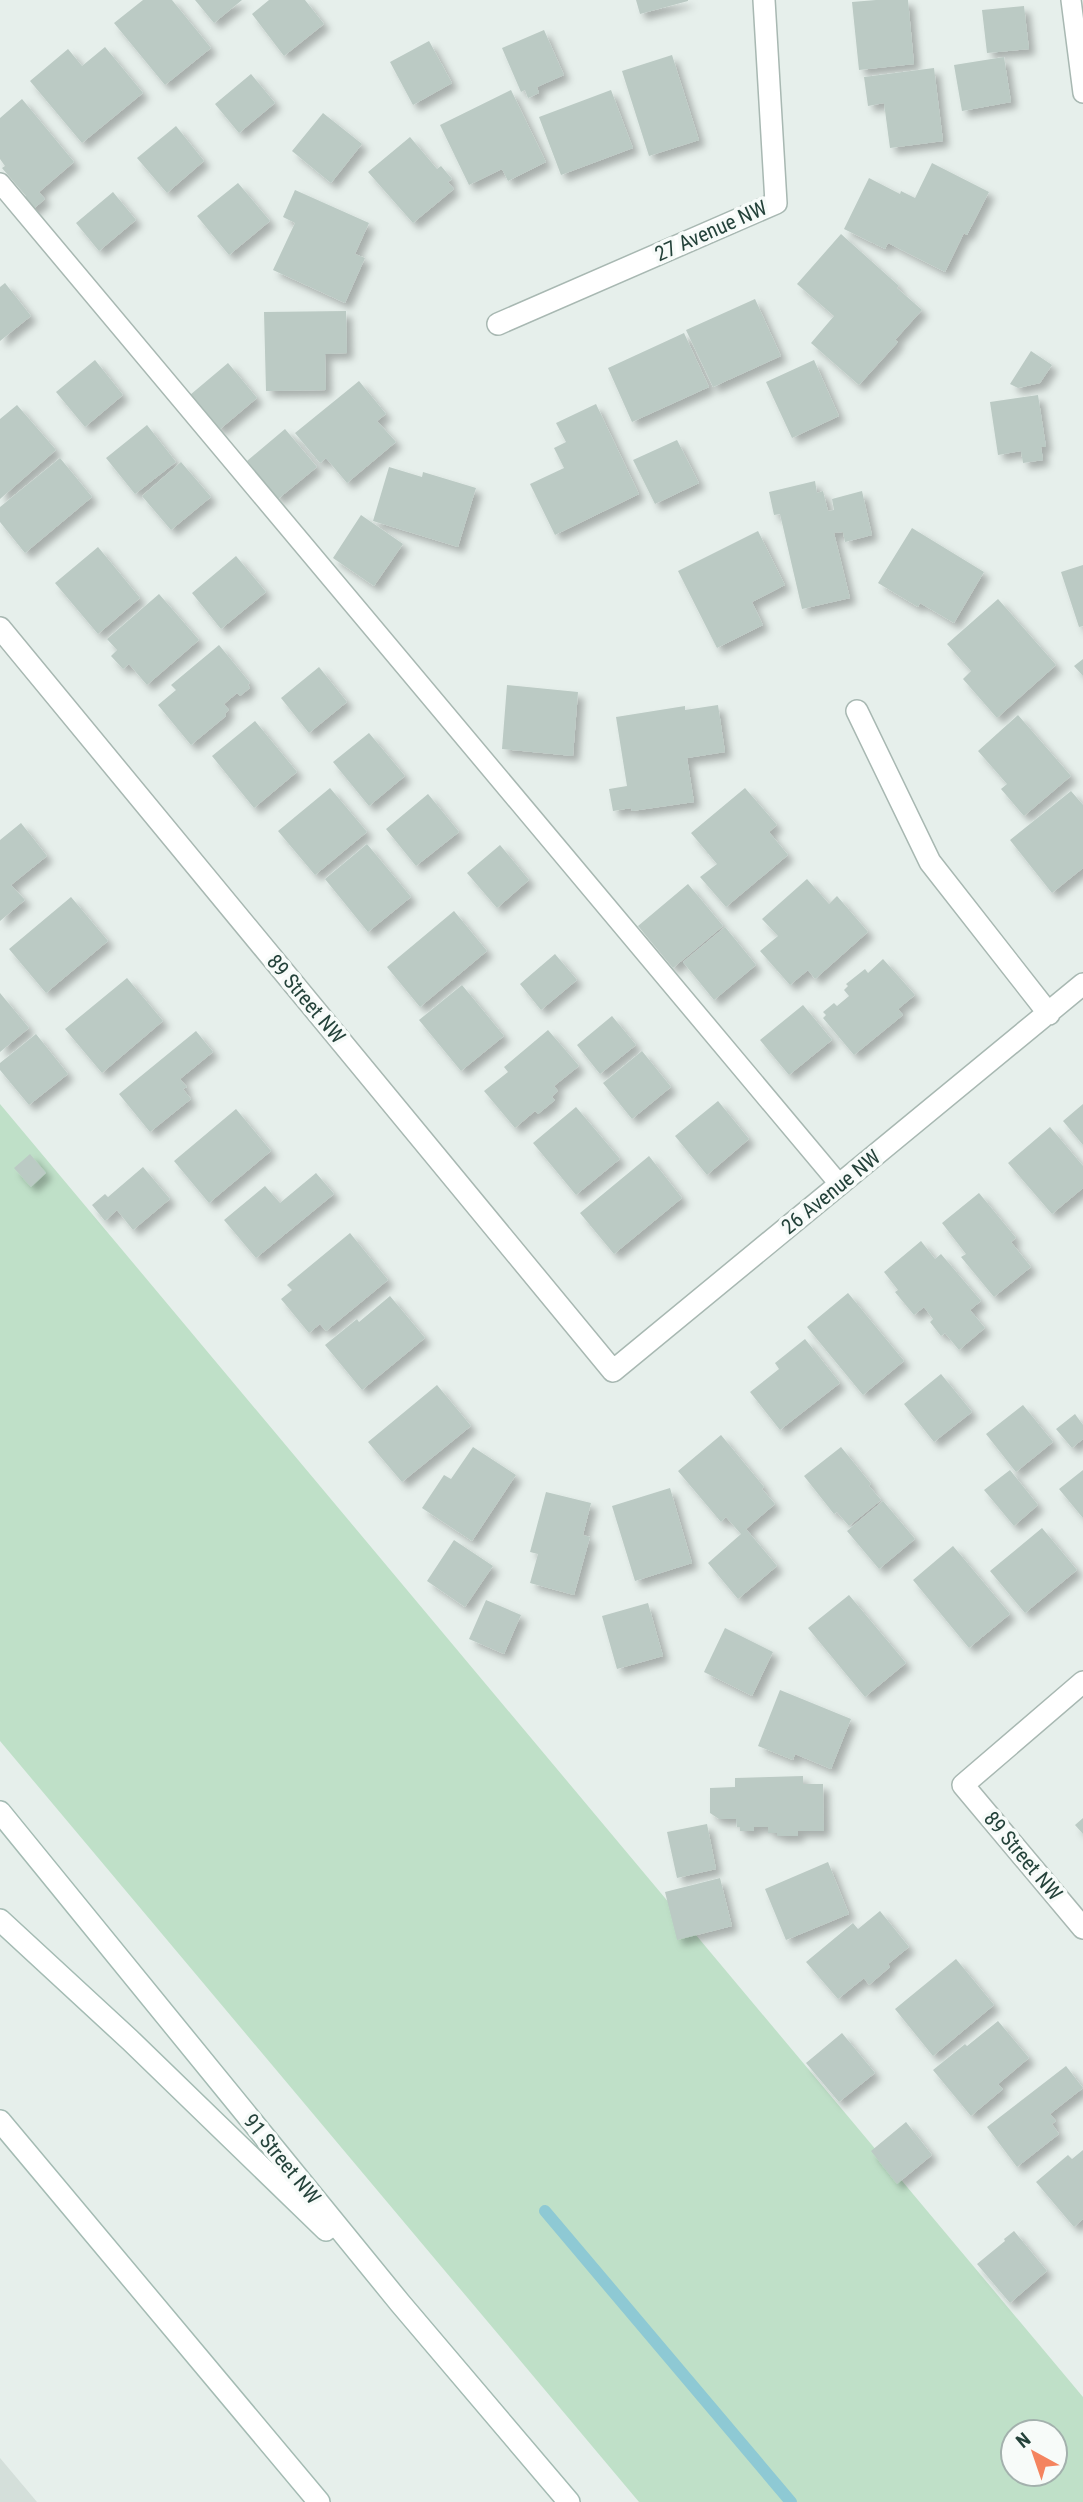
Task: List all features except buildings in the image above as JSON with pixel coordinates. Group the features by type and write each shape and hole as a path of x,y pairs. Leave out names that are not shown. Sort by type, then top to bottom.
{"street":[{"name":"27 Avenue NW","path":"498,324 776,203 764,0"},
{"name":"89 Street NW","path":"0,628 613,1371"},
{"path":"857,711 930,862 1049,1014"},
{"name":"26 Avenue NW","path":"613,1371 1083,984"},
{"name":"89 Street NW","path":"1083,1682 963,1785 1083,1928"},
{"name":"91 Street NW","path":"0,1812 400,2303 569,2502"},
{"path":"0,1920 130,2040 400,2303"},
{"path":"0,2121 319,2502"}],"lane":[{"path":"1071,0 1083,93"},
{"path":"0,183 840,1185"}],"shaded area":[{"path":"0,2458 37,2502 0,2502"}],"green space":[{"path":"0,1104 1083,2397 1083,2502 639,2502 0,1741"}],"waterway":[{"path":"545,2211 791,2502"}]}
